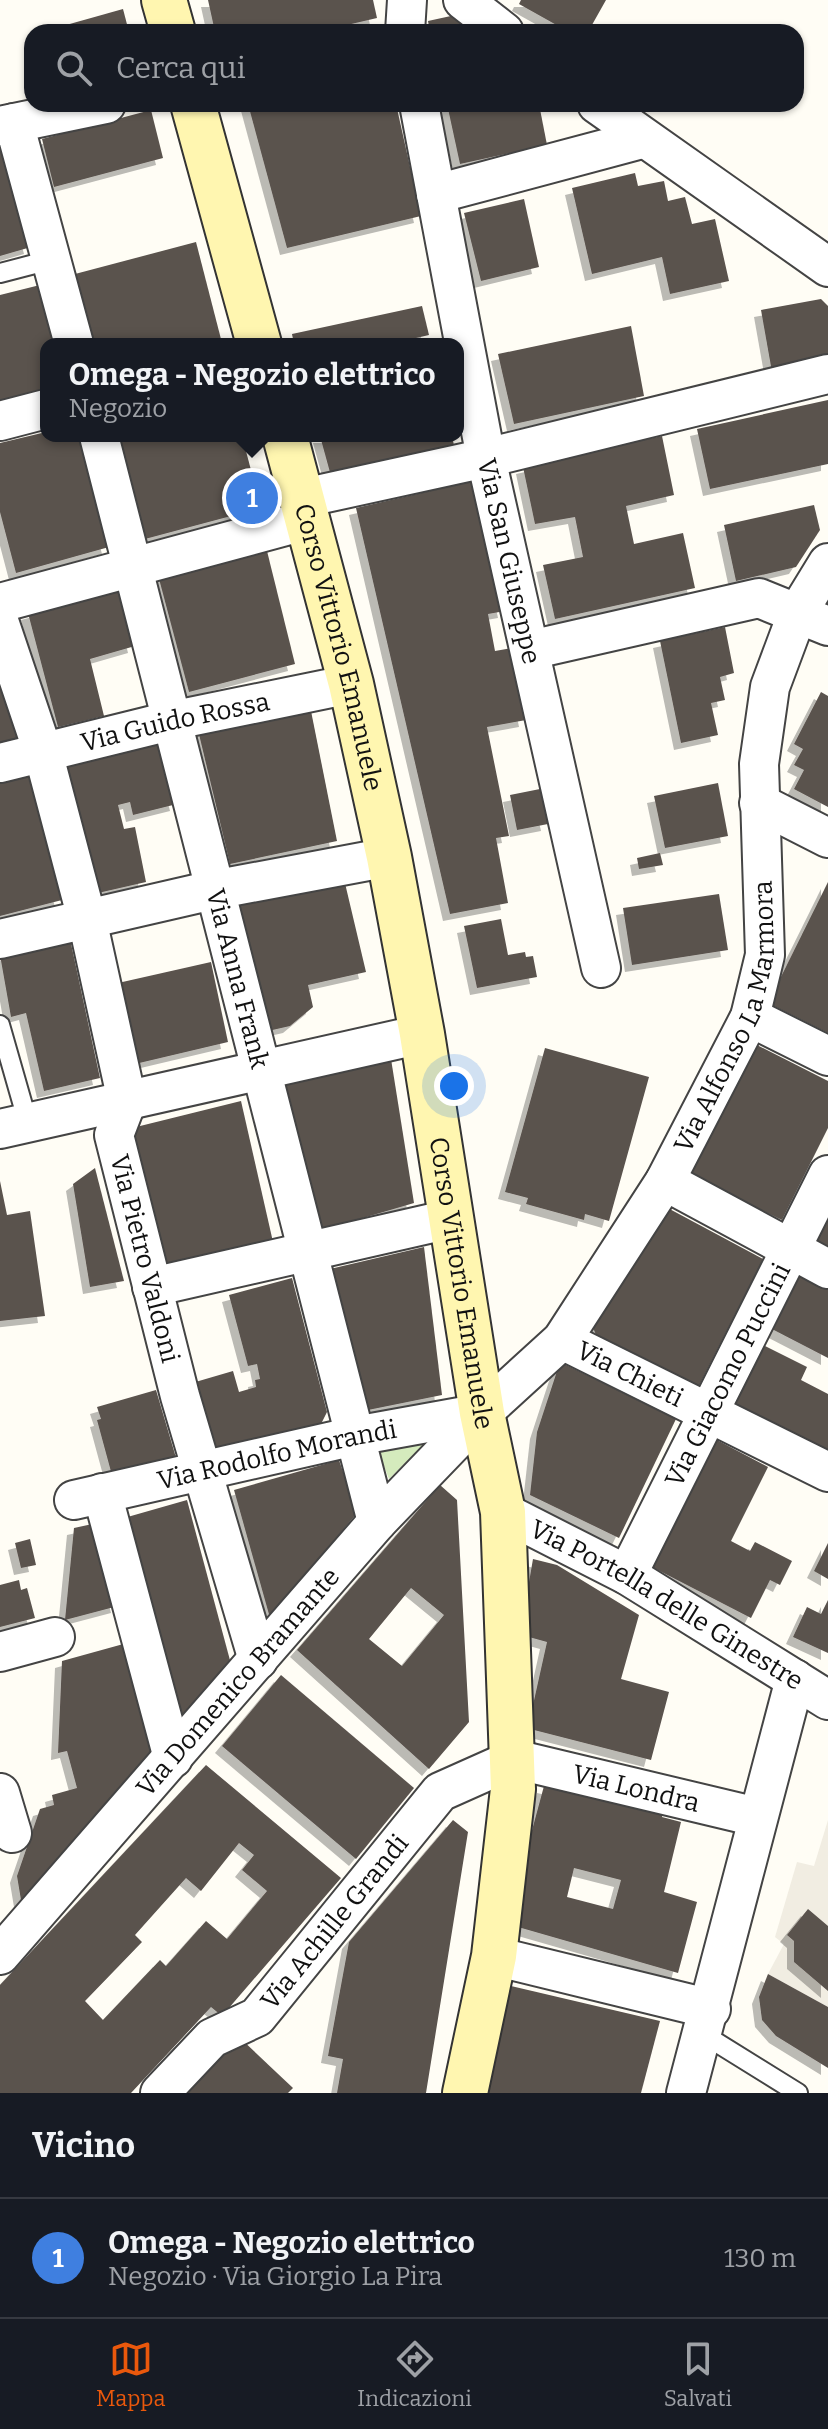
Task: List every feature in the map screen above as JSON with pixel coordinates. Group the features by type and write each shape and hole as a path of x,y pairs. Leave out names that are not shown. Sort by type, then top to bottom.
{"main road":[{"path":"164,0 171,24"},
{"path":"195,112 257,338"},
{"name":"Corso Vittorio Emanuele","path":"287,442 351,684 389,857 422,1034 482,1413 503,1512 514,1759 494,1956 465,2093"}],"street":[{"path":"406,24 407,0"},
{"path":"463,0 494,24"},
{"path":"68,112 7,125 72,338"},
{"name":"Via San Giuseppe","path":"421,112 463,338"},
{"path":"607,112 828,267"},
{"path":"436,194 642,139"},
{"name":"Via San Giuseppe","path":"464,342 486,458 601,968"},
{"path":"0,603 132,568 305,509 486,458 828,374"},
{"path":"0,421 40,411"},
{"name":"Via Anna Frank","path":"100,442 377,1522"},
{"name":"Via Alfonso La Marmora","path":"482,1413 562,1340 665,1181 750,1017 765,955 759,764 770,687 813,619 828,563"},
{"path":"530,650 759,598 813,619"},
{"path":"0,624 43,752 87,919 127,1101"},
{"name":"Via Guido Rossa","path":"0,763 170,721 351,684"},
{"path":"759,803 828,838"},
{"path":"0,939 213,890 389,857"},
{"path":"750,1017 828,1056"},
{"path":"14,1126 422,1034"},
{"name":"Via Pietro Valdoni","path":"127,1101 114,1135 201,1470 258,1660"},
{"name":"Via Giacomo Puccini","path":"627,1575 828,1175"},
{"path":"665,1181 828,1269"},
{"path":"152,1287 450,1219"},
{"name":"Via Chieti","path":"562,1340 828,1472"},
{"name":"Via Rodolfo Morandi","path":"173,1758 88,1496 355,1436 482,1413"},
{"name":"Via Domenico Bramante","path":"0,1955 377,1522 482,1413"},
{"name":"Via Portella delle Ginestre","path":"503,1512 627,1575 828,1700"},
{"path":"0,1652 55,1637"},
{"path":"686,2093 795,1679"},
{"name":"Via Londra","path":"514,1759 757,1817"},
{"name":"Via Achille Grandi","path":"160,2093 212,2038 257,2017 440,1792 514,1759"},
{"path":"0,1793 12,1833"},
{"path":"494,1956 707,2021"}],"lane":[{"path":"0,273 50,260"},
{"path":"0,1025 14,1126"},
{"path":"707,2021 798,2093"}],"green space":[{"path":"422,1437 423,1445 389,1479 377,1448"}],"shaded area":[{"path":"828,1820 828,2007 768,1974 784,1944 775,1937 797,1862 814,1866"}],"building":[{"path":"208,0 373,0 377,18 351,24 213,24"},
{"path":"521,0 606,0 592,24 555,24 519,4"},
{"path":"123,9 127,24 70,24"},
{"path":"460,14 472,24 429,24 428,21"},
{"path":"152,112 163,158 54,187 42,139"},
{"path":"250,112 398,112 421,216 287,248"},
{"path":"449,112 541,112 547,145 460,164"},
{"path":"5,150 31,247 0,256 0,152"},
{"path":"635,173 638,186 664,181 668,201 685,197 692,224 715,219 729,281 670,294 662,257 592,274 572,188"},
{"path":"524,199 539,267 481,281 464,213"},
{"path":"196,242 221,338 93,338 75,274"},
{"path":"40,285 53,338 40,338 40,393 0,403 0,295"},
{"path":"821,299 828,306 828,362 772,372 761,310"},
{"path":"422,306 429,335 416,338 293,338 292,334"},
{"path":"631,326 644,396 514,424 498,354"},
{"path":"828,400 828,464 710,489 697,429"},
{"path":"40,433 40,442 81,442 109,547 16,573 0,512 0,443"},
{"path":"662,436 674,495 626,506 634,544 683,533 695,588 555,619 543,565 583,557 575,517 535,524 523,467"},
{"path":"121,442 244,442 261,508 145,539"},
{"path":"322,442 453,442 455,450 331,476"},
{"path":"478,480 505,611 488,614 495,651 512,648 526,720 487,727 509,836 496,838 508,903 450,914 356,508"},
{"path":"814,505 820,530 796,567 736,581 724,525"},
{"path":"266,547 295,664 189,692 158,575"},
{"path":"121,588 135,646 90,659 104,716 58,727 28,613"},
{"path":"725,627 734,673 720,677 725,700 711,703 718,735 681,743 660,641"},
{"path":"0,682 19,738 0,743"},
{"path":"821,692 828,696 828,807 794,789 804,770 794,765 803,749 794,744"},
{"path":"309,701 337,841 230,864 198,730"},
{"path":"161,741 177,804 133,815 130,802 118,805 124,829 135,827 146,882 98,893 67,764"},
{"path":"29,775 62,900 0,916 0,782"},
{"path":"718,783 728,836 665,848 654,796"},
{"path":"540,789 548,824 517,830 510,795"},
{"path":"660,853 663,865 639,869 637,858"},
{"path":"344,879 366,972 308,985 313,1007 290,1026 268,1031 238,902"},
{"path":"828,882 828,1033 768,1003"},
{"path":"719,894 728,950 632,965 623,908"},
{"path":"501,919 508,955 525,952 526,957 533,956 537,977 477,988 464,926"},
{"path":"70,939 100,1078 44,1091 26,1013 11,1017 0,955"},
{"path":"211,962 228,1042 135,1064 118,983"},
{"path":"753,1043 828,1081 828,1128 782,1220 687,1174"},
{"path":"545,1048 649,1077 609,1221 585,1214 584,1220 526,1204 528,1198 505,1192"},
{"path":"391,1059 414,1203 322,1230 279,1085"},
{"path":"241,1101 273,1242 163,1269 128,1129"},
{"path":"95,1168 124,1281 90,1287 73,1184"},
{"path":"0,1181 7,1215 30,1211 45,1316 0,1321"},
{"path":"664,1206 763,1259 698,1388 597,1337 590,1321"},
{"path":"828,1216 828,1246 816,1240"},
{"path":"424,1247 442,1395 368,1410 330,1269"},
{"path":"800,1272 828,1286 828,1358 770,1328"},
{"path":"292,1278 327,1412 321,1424 213,1451 192,1383 233,1371 239,1392 256,1387 255,1380 260,1379 257,1364 248,1366 229,1295"},
{"path":"763,1345 807,1367 801,1380 828,1394 828,1453 735,1406"},
{"path":"560,1362 676,1419 619,1538 530,1495 537,1432"},
{"path":"156,1390 177,1461 113,1479 97,1420 101,1419 97,1407"},
{"path":"715,1439 768,1467 731,1541 750,1551 755,1542 792,1561 780,1585 770,1580 751,1618 652,1567"},
{"path":"339,1460 357,1513 270,1618 234,1490"},
{"path":"440,1485 457,1500 469,1722 429,1769 297,1650","holes":["411,1588 444,1615 402,1666 369,1639"]},
{"path":"187,1500 231,1664 176,1726 117,1520"},
{"path":"97,1523 118,1606 65,1620 74,1528"},
{"path":"30,1539 36,1565 21,1568 15,1543"},
{"path":"828,1543 828,1579 814,1571"},
{"path":"533,1559 557,1565 639,1615 621,1679 669,1692 651,1760 534,1730 533,1705 547,1642 529,1637 528,1588"},
{"path":"19,1580 21,1590 27,1588 35,1618 0,1627 0,1585"},
{"path":"828,1600 828,1653 793,1637 807,1607 821,1614"},
{"path":"127,1643 155,1750 21,1900 17,1876 40,1809 54,1805 52,1795 77,1788 67,1751 58,1753 62,1661"},
{"path":"281,1675 414,1788 356,1859 222,1746"},
{"path":"206,1765 341,1878 222,2016 211,2007 131,2093 0,2093 0,1985","holes":["239,1843 254,1855 242,1870 267,1891 227,1939 206,1921 166,1966 160,1960 103,2020 85,2001 142,1942 135,1935 186,1878 201,1891"]},
{"path":"544,1786 663,1812 662,1817 681,1822 664,1892 697,1902 678,1973 518,1927 531,1834","holes":["574,1868 621,1880 613,1909 567,1897"]},
{"path":"453,1820 468,1832 426,2093 337,2093 343,2059 328,2056 349,1942"},
{"path":"808,1909 828,1926 828,1991 794,1962 794,1941 787,1935"},
{"path":"768,1974 828,2007 828,2068 776,2036 762,2020 759,1997"},
{"path":"511,1986 660,2021 641,2093 486,2093"},
{"path":"239,2037 293,2088 288,2093 184,2093"}],"place":[{"name":"Omega - Negozio elettrico","path":"252,498"}]}
